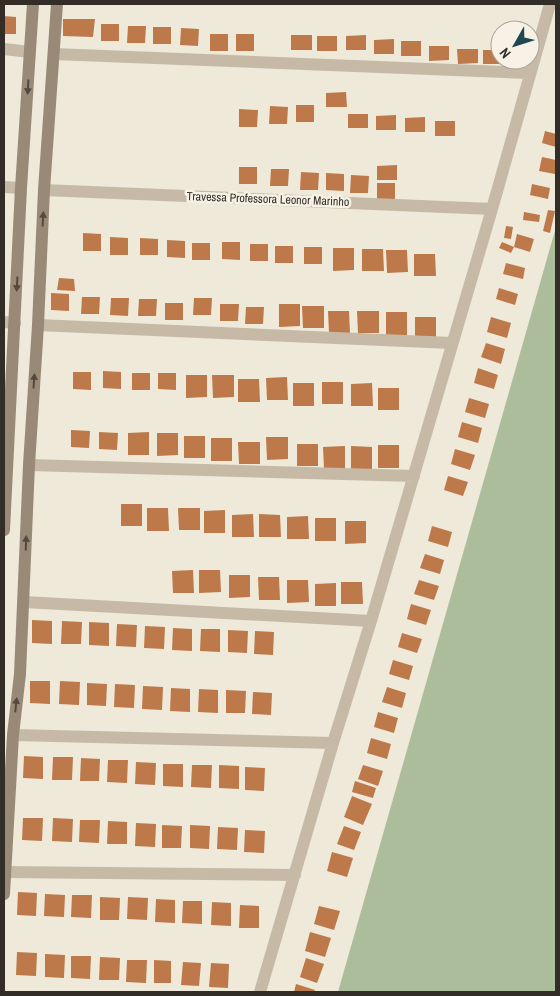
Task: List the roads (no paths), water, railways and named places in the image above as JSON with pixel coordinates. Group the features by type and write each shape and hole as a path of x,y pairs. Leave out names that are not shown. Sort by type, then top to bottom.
{"street":[{"path":"4,530 9,322 22,188 33,4"},
{"path":"4,894 13,735 20,674 28,465 57,4"},
{"path":"260,992 414,476 550,4"},
{"path":"4,49 30,52"},
{"path":"54,54 529,73"},
{"path":"4,187 22,188"},
{"name":"Travessa Professora Leonor Marinho","path":"44,190 492,209"},
{"path":"38,325 452,343"},
{"path":"28,465 414,476"},
{"path":"24,602 371,621"},
{"path":"13,735 333,743"},
{"path":"4,872 295,875"}]}
